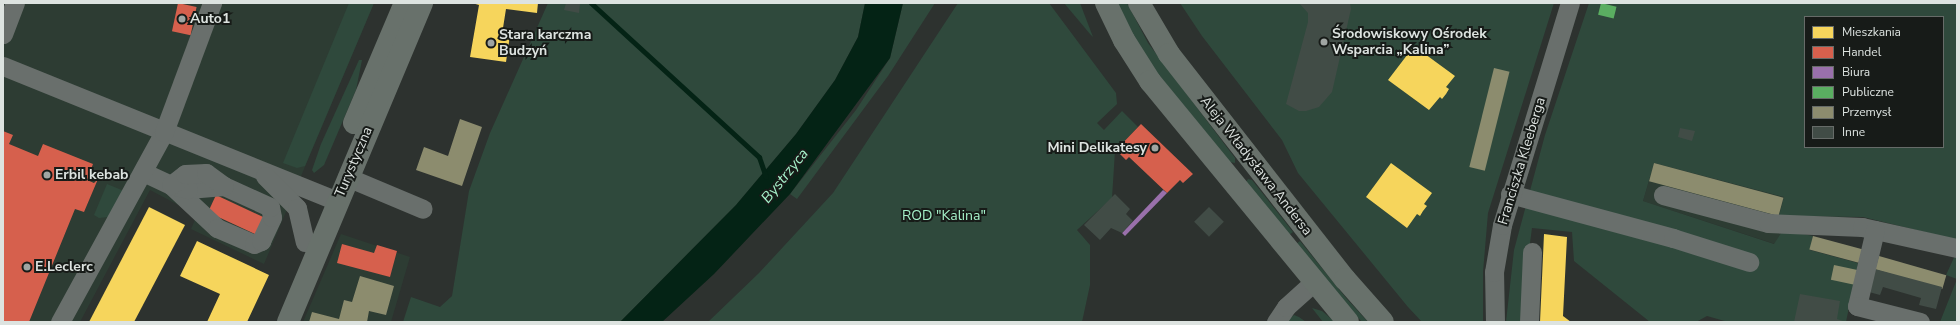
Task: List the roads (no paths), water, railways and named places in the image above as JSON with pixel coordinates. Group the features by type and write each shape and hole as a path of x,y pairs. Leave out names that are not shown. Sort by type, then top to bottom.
{"main road":[{"name":"Turystyczna","path":"288,322 330,198 405,3"},
{"name":"Turystyczna","path":"271,322 305,242 330,198 347,177 422,3"},
{"name":"Aleja Władysława Andersa","path":"1106,3 1124,40 1150,81 1348,322"},
{"name":"Aleja Władysława Andersa","path":"1139,3 1166,50 1344,279 1383,322"},
{"path":"1230,180 1253,162"}],"street":[{"path":"3,34 15,3"},
{"path":"60,322 164,132 212,3"},
{"name":"Franciszka Kleeberga","path":"1495,322 1494,272 1510,194 1570,3"},
{"path":"3,66 330,198"},
{"path":"261,170 297,208 305,242"},
{"path":"143,172 171,186 217,228 258,244 272,216 270,207 224,186 188,189 171,186"},
{"path":"347,177 423,209"},
{"path":"1510,194 1673,238 1748,262"},
{"path":"1663,196 1768,223 1862,227 1957,248"},
{"path":"1875,230 1857,306 1860,315 1920,322"},
{"path":"1529,322 1532,252"},
{"path":"1276,322 1286,307 1314,282"}],"water":[{"name":"Bystrzyca","path":"865,3 903,3 890,58 790,194 714,274 662,322 620,322 736,205 796,134 835,80 858,37"}],"waterway":[{"name":"Bystrzyca","path":"591,3 759,157 766,177"}],"place":[{"name":"Auto1","path":"182,19"},
{"name":"Środowiskowy Ośrodek Wsparcia „Kalina”","path":"1324,42"},
{"name":"Stara karczma Budzyń","path":"491,43"},
{"name":"Mini Delikatesy","path":"1155,148"},
{"name":"Erbil kebab","path":"47,175"},
{"name":"E.Leclerc","path":"27,267"}],"park label":[{"name":"ROD \"Kalina\"","path":"944,216"}]}
